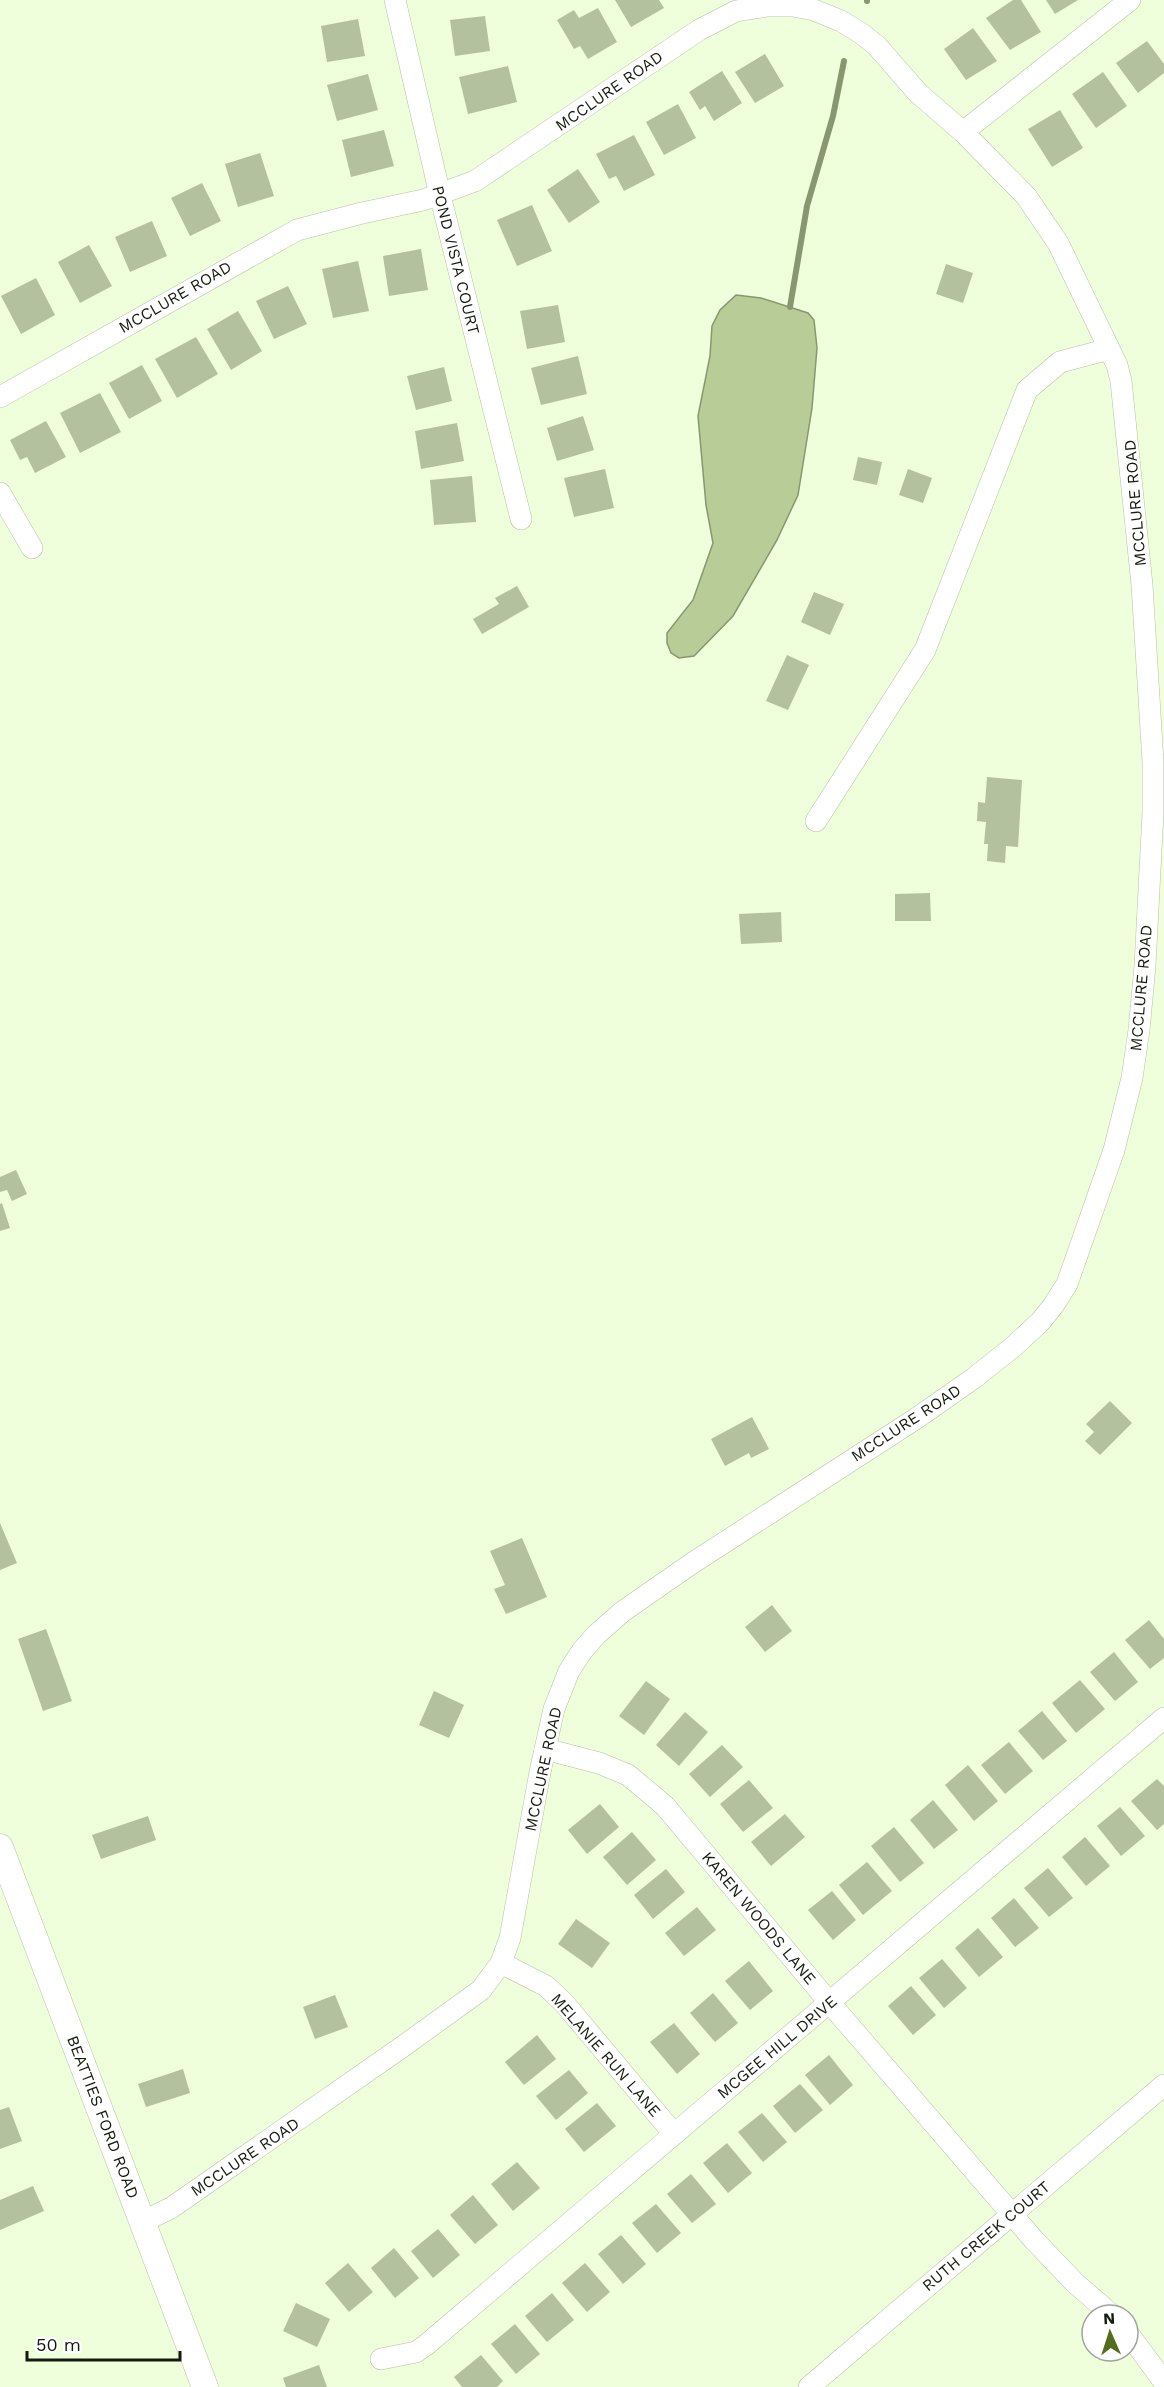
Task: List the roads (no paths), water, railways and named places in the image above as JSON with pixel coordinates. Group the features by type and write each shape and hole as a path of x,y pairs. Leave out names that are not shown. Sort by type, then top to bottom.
{"main road":[{"name":"BEATTIES FORD ROAD","path":"1,1851 205,2387"}],"street":[{"name":"POND VISTA COURT","path":"395,0 440,195 521,519"},
{"path":"963,132 1130,0"},
{"name":"MCCLURE ROAD","path":"0,397 297,230 440,195 475,181 699,30 736,11 768,6 793,6 814,10 841,21 877,46 918,93 963,132 1026,196 1058,243 1117,364 1121,381 1128,435 1148,663 1153,812 1145,966 1132,1078 1114,1150 1067,1284 1053,1306 1040,1322 1013,1347 974,1378 917,1418 691,1564 622,1612 596,1635 569,1671 554,1709 510,1938 501,1963 481,1990 171,2208 142,2222"},
{"path":"816,821 925,650 1027,390 1060,362 1109,349"},
{"path":"0,493 32,548"},
{"name":"MCGEE HILL DRIVE","path":"381,2359 416,2352 426,2345 1164,1718"},
{"name":"KAREN WOODS LANE","path":"545,1749 599,1763 628,1775 665,1806 829,2002 1057,2265 1099,2303"},
{"name":"MELANIE RUN LANE","path":"501,1963 546,1986 564,2002 674,2134"},
{"name":"RUTH CREEK COURT","path":"809,2387 1164,2085"},
{"path":"1140,2349 1164,2382"}],"waterway":[{"path":"790,307 807,206 833,116 844,61"}]}
